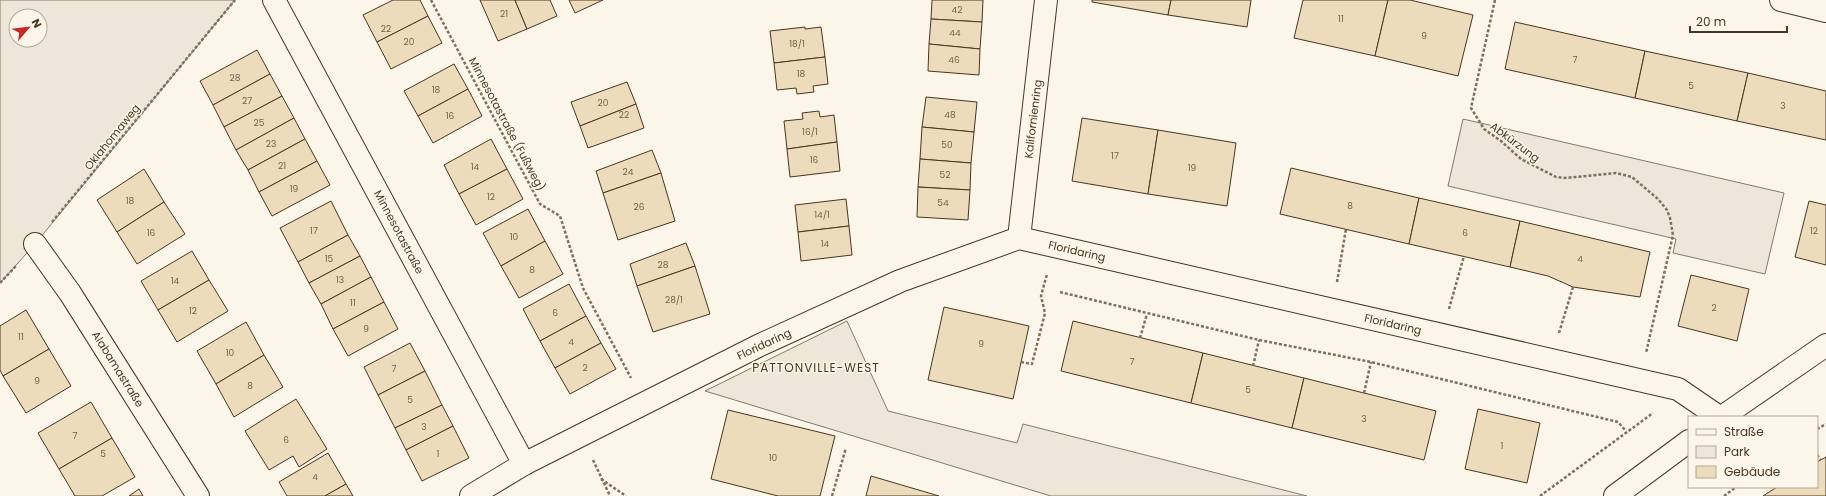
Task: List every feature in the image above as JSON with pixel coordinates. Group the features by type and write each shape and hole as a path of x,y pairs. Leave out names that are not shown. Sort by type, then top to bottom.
{"street":[{"name":"Minnesotastraße","path":"274,0 524,464"},
{"name":"Kalifornienring","path":"1019,238 1046,0"},
{"path":"1781,0 1826,11"},
{"name":"Floridaring","path":"471,496 524,464 760,345 900,281 1019,238 1678,389 1719,416"},
{"name":"Alabamastraße","path":"34,244 70,293 198,496"},
{"path":"1722,416 1826,345"},
{"path":"1615,496 1688,442"}],"path":[{"name":"Oklahomaweg","path":"0,284 235,0"},
{"name":"Minnesotastraße (Fußweg)","path":"431,0 540,204 560,216 583,288 633,380"},
{"name":"Abkürzung","path":"1495,0 1471,108 1484,129 1501,141 1521,159 1556,177 1565,178 1616,173 1632,178 1658,199 1667,210 1673,235 1645,356"},
{"path":"1336,286 1346,229"},
{"path":"1447,315 1464,256"},
{"path":"1021,362 1032,364 1045,313 1042,296 1048,270"},
{"path":"1558,334 1573,287"},
{"path":"1060,292 1259,340 1371,362 1618,422 1626,431 1540,496"},
{"path":"1140,338 1147,314"},
{"path":"1253,366 1259,340"},
{"path":"1364,393 1371,362"},
{"path":"832,496 846,448"},
{"path":"591,454 610,496"},
{"path":"1818,456 1821,460"},
{"path":"601,479 626,496"},
{"path":"1724,496 1735,488"}],"green space":[{"path":"0,0 235,0 35,244 0,283"},
{"path":"1463,119 1784,193 1765,274 1673,253 1676,239 1448,186"},
{"path":"847,321 888,411 1017,443 1023,424 1307,496 1051,496 705,391"}],"building":[{"path":"393,0 420,0 428,16 377,42 363,15"},
{"path":"480,0 515,0 527,29 498,41"},
{"path":"515,0 550,0 557,16 527,29"},
{"path":"569,0 603,0 575,13"},
{"path":"932,0 983,0 982,22 931,19"},
{"path":"1092,0 1171,0 1168,15 1092,2"},
{"path":"1171,0 1251,0 1247,27 1168,15"},
{"path":"1303,0 1388,0 1375,56 1294,38"},
{"path":"1388,0 1410,0 1473,15 1458,76 1375,56"},
{"path":"428,16 442,43 391,69 377,42"},
{"path":"931,19 982,22 980,49 929,44"},
{"path":"1515,22 1645,51 1635,98 1505,69"},
{"path":"805,27 805,29 821,27 825,57 774,63 770,31"},
{"path":"929,44 980,49 979,75 928,71"},
{"path":"257,50 270,74 213,105 200,81"},
{"path":"1645,51 1748,73 1737,121 1635,98"},
{"path":"825,57 828,84 813,86 814,92 797,94 796,88 777,90 774,63"},
{"path":"454,64 468,89 418,116 404,91"},
{"path":"1748,73 1826,91 1826,140 1737,121"},
{"path":"270,74 282,96 224,127 213,105"},
{"path":"627,82 636,104 580,126 571,102"},
{"path":"468,89 482,116 433,143 418,116"},
{"path":"282,96 294,118 236,150 224,127"},
{"path":"926,97 977,102 974,132 922,127"},
{"path":"636,104 644,128 588,148 580,126"},
{"path":"819,111 820,117 834,115 837,142 787,149 784,121 803,119 802,113"},
{"path":"294,118 305,139 248,170 236,150"},
{"path":"1082,118 1158,130 1148,194 1072,181"},
{"path":"922,127 974,132 971,163 920,159"},
{"path":"1158,130 1236,143 1227,206 1148,194"},
{"path":"305,139 317,161 259,192 248,170"},
{"path":"491,139 507,169 459,194 444,165"},
{"path":"837,142 840,171 790,177 787,149"},
{"path":"652,150 661,173 603,193 596,171"},
{"path":"920,159 971,163 970,190 918,187"},
{"path":"317,161 330,185 272,216 259,192"},
{"path":"1291,168 1419,198 1409,244 1280,214"},
{"path":"144,169 164,202 117,232 97,200"},
{"path":"507,169 523,199 476,225 459,194"},
{"path":"661,173 675,221 618,240 603,193"},
{"path":"918,187 970,190 968,220 917,217"},
{"path":"1419,198 1520,221 1510,267 1409,244"},
{"path":"846,199 849,226 798,232 795,205"},
{"path":"331,201 348,235 298,262 280,228"},
{"path":"1809,201 1826,205 1826,265 1795,257"},
{"path":"164,202 185,234 137,264 117,232"},
{"path":"528,209 545,241 501,266 483,233"},
{"path":"1520,221 1650,252 1640,297 1573,287 1548,276 1510,267"},
{"path":"849,226 852,255 801,261 798,232"},
{"path":"348,235 360,256 309,283 298,262"},
{"path":"545,241 563,274 519,298 501,266"},
{"path":"686,243 695,266 637,286 630,264"},
{"path":"192,251 209,280 158,310 141,281"},
{"path":"360,256 371,277 321,304 309,283"},
{"path":"695,266 710,314 653,332 637,286"},
{"path":"1691,275 1749,289 1737,341 1678,326"},
{"path":"371,277 384,302 333,329 321,304"},
{"path":"209,280 228,311 177,342 158,310"},
{"path":"569,284 586,316 540,341 523,309"},
{"path":"384,302 398,329 348,356 333,329"},
{"path":"944,307 1029,326 1013,399 928,380"},
{"path":"26,310 49,349 3,376 0,370 0,326"},
{"path":"586,316 601,343 555,368 540,341"},
{"path":"1073,321 1203,353 1191,403 1061,371"},
{"path":"246,322 264,355 216,384 197,351"},
{"path":"410,343 425,371 378,395 364,367"},
{"path":"601,343 616,369 570,394 555,368"},
{"path":"49,349 71,386 26,413 3,376"},
{"path":"1203,353 1304,378 1292,428 1191,403"},
{"path":"264,355 283,387 234,417 216,384"},
{"path":"425,371 442,405 395,428 378,395"},
{"path":"1304,378 1436,411 1424,460 1292,428"},
{"path":"296,399 327,449 299,467 293,456 269,470 245,431"},
{"path":"91,402 112,438 59,469 38,433"},
{"path":"442,405 453,426 406,450 395,428"},
{"path":"1478,409 1540,423 1527,483 1465,469"},
{"path":"728,410 835,436 820,496 778,496 711,479"},
{"path":"453,426 469,458 422,481 406,450"},
{"path":"112,438 135,477 102,496 75,496 59,469"},
{"path":"328,453 346,484 325,496 287,496 279,482"},
{"path":"1826,457 1826,496 1763,496 1775,488 1818,488 1818,461"},
{"path":"871,476 939,496 866,496"},
{"path":"346,484 353,496 325,496"},
{"path":"139,489 143,496 129,496"}],"district":[{"name":"PATTONVILLE-WEST","path":"816,367"}]}
